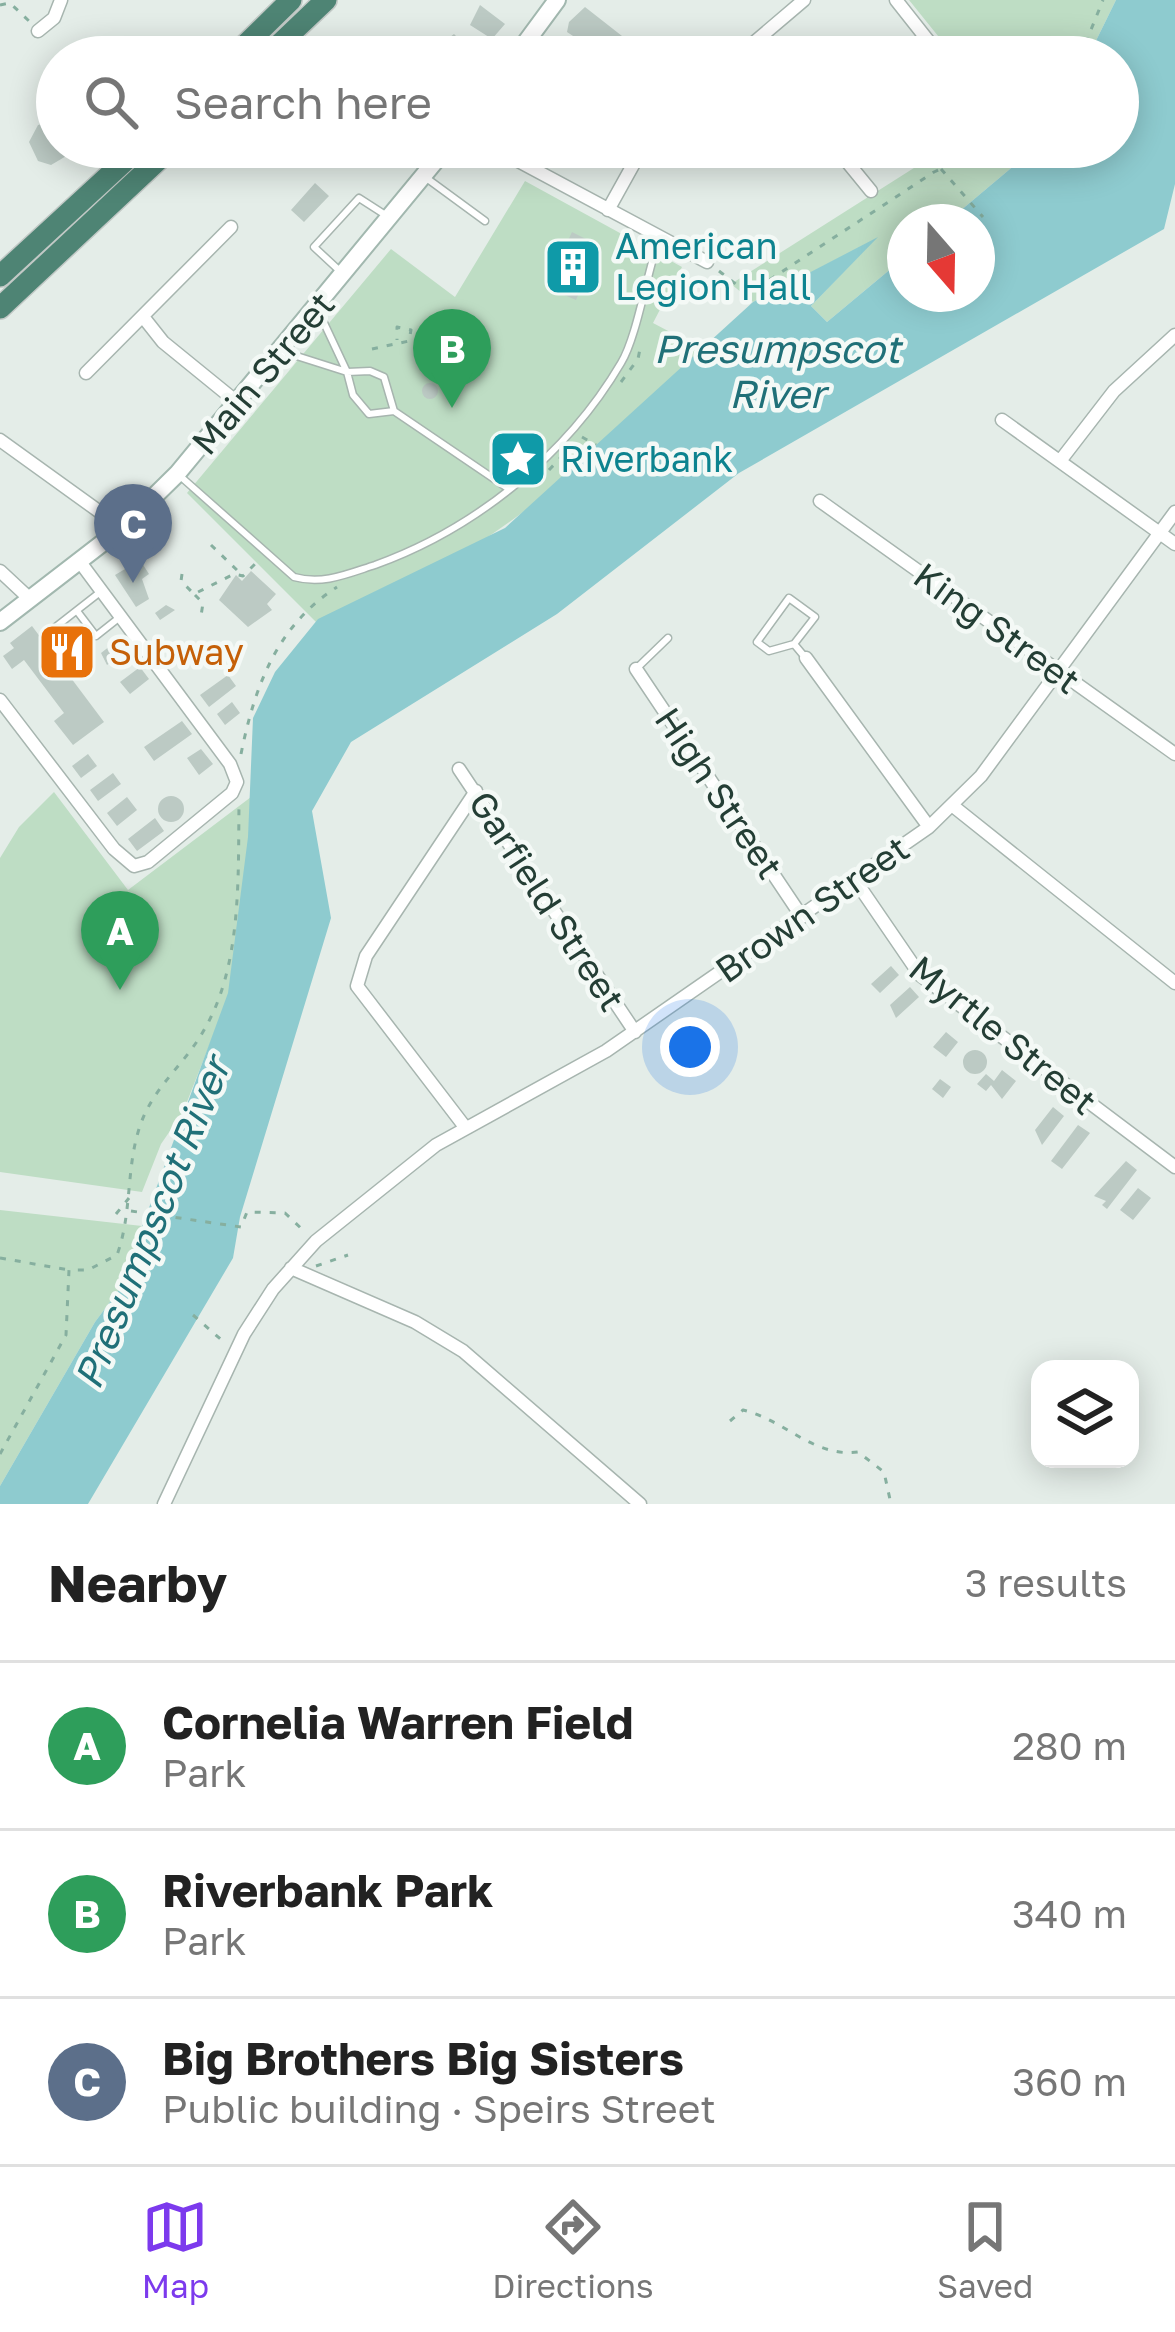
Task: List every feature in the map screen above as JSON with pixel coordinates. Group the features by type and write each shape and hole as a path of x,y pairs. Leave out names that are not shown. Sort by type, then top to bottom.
{"highway":[{"path":"254,36 291,0"},
{"path":"288,36 326,0"},
{"path":"4,267 116,168"},
{"path":"3,300 28,284 150,168"}],"main road":[{"path":"530,36 557,0"},
{"name":"Main Street","path":"0,622 122,528 177,474 431,168"}],"street":[{"path":"38,31 54,18 61,0"},
{"path":"762,36 804,0"},
{"path":"896,0 924,36"},
{"path":"531,168 707,262"},
{"path":"608,210 631,168"},
{"path":"853,168 871,190"},
{"path":"86,373 231,226"},
{"path":"4,267 28,284"},
{"path":"144,318 164,342 238,403"},
{"path":"1060,461 1114,391 1175,335"},
{"path":"1002,420 1175,544"},
{"path":"0,440 122,528"},
{"name":"King Street","path":"820,501 1175,754"},
{"name":"Brown Street","path":"164,1504 237,1350 316,1241 408,1165 465,1127 553,1083 634,1032 929,827 953,806 1175,512"},
{"path":"0,700 114,849 134,866 148,862 205,817 237,782 230,764 80,562"},
{"path":"0,571 30,599"},
{"path":"806,658 929,827"},
{"name":"High Street","path":"636,669 802,917"},
{"name":"Garfield Street","path":"459,769 634,1032"},
{"path":"465,1127 357,986 366,956 476,791"},
{"path":"953,806 1175,983"},
{"name":"Myrtle Street","path":"855,880 920,975 1175,1167"},
{"path":"297,1271 416,1322 463,1351 640,1504"}],"lane":[{"path":"424,176 485,221"},
{"path":"344,275 314,247 359,198 392,219"},
{"path":"177,474 294,577 314,583 423,548 509,489 566,438 624,359 659,239"},
{"path":"317,308 352,395 369,414 394,411"},
{"path":"281,351 346,372 370,371 384,377 394,411 509,489"},
{"path":"44,636 102,591"},
{"path":"789,598 815,617 794,644 769,651 757,642 789,598"},
{"path":"77,611 96,636 121,616"},
{"path":"636,669 668,638"},
{"path":"794,644 806,658"}],"path":[{"path":"1088,36 1103,0"},
{"path":"0,5 10,3 38,31"},
{"path":"707,262 742,289 754,290 940,168 972,204"},
{"path":"616,389 638,358 642,335"},
{"path":"372,349 397,340"},
{"path":"582,437 596,446"},
{"path":"539,478 568,450"},
{"path":"211,545 243,577 266,553"},
{"path":"194,594 239,572"},
{"path":"182,574 181,581 203,603 201,616"},
{"path":"0,1258 88,1270 117,1255 129,1210 138,1131 148,1106 202,1036 225,977 236,900 237,782 255,695 278,644 306,607 338,586"},
{"path":"116,1214 130,1196"},
{"path":"129,1210 242,1228 248,1212 285,1213 316,1241"},
{"path":"297,1271 348,1255"},
{"path":"0,1454 65,1335 69,1270"},
{"path":"193,1315 237,1350"},
{"path":"730,1421 743,1410 774,1418 835,1455 858,1452 884,1472 891,1504"}],"green space":[{"path":"909,0 1116,0 1098,36 938,36"},
{"path":"914,168 1011,168 968,204 887,204 887,272 827,322 811,306 874,240 753,302 731,284"},
{"path":"525,181 682,267 653,323 710,353 506,525 454,557 359,601 324,630 187,493 391,249 455,297"},
{"path":"54,792 128,890 251,797 253,934 183,1112 161,1144 142,1192 0,1172 0,858 19,827"},
{"path":"0,1210 142,1226 133,1271 95,1322 0,1486"}],"water":[{"name":"Presumpscot River","path":"1116,0 1175,0 1175,184 1164,229 739,473 557,614 351,742 312,811 331,918 240,1217 233,1258 88,1504 0,1504 0,1486 95,1322 133,1271 139,1235 228,993 248,837 253,718 275,672 318,619 505,528 753,302 878,237 811,306 827,322 887,272 887,312 995,312 995,204 968,204 1011,168 1139,168 1139,36 1098,36"}],"building":[{"path":"480,5 505,24 495,36 470,25"},
{"path":"585,7 622,36 573,36 567,32 569,22"},
{"path":"36,129 36,157 29,142"},
{"path":"315,183 329,196 304,222 291,210"},
{"name":"American Legion Hall","path":"572,232 600,246 576,300 546,287"},
{"path":"430,383 438,391 430,399 422,391"},
{"path":"140,560 149,574 142,579 149,599 136,607 115,575"},
{"path":"251,571 276,594 267,604 272,610 248,627 219,600 236,575 242,581"},
{"path":"166,605 175,610 160,620 155,613"},
{"path":"32,626 104,722 73,745 54,721 64,713 24,660 12,669 3,656 14,648 10,643"},
{"name":"Subway","path":"66,633 85,659 69,672 49,645"},
{"path":"119,639 127,650 107,665 101,653"},
{"path":"140,667 149,679 130,694 120,682"},
{"path":"228,675 236,686 209,707 200,695"},
{"path":"232,702 240,713 225,725 217,714"},
{"path":"182,721 192,734 154,761 144,747"},
{"path":"201,749 213,764 199,775 187,758"},
{"path":"88,754 97,766 81,778 72,766"},
{"path":"113,773 121,784 98,801 90,790"},
{"path":"171,796 184,809 171,822 158,809"},
{"path":"127,797 137,810 117,826 107,813"},
{"path":"155,818 164,831 137,851 128,839"},
{"path":"891,966 899,975 880,993 871,984"},
{"path":"910,987 919,997 896,1018 890,1005"},
{"path":"946,1032 958,1042 946,1057 933,1047"},
{"path":"975,1050 987,1062 975,1074 963,1062"},
{"path":"1002,1070 1016,1081 1002,1099 991,1085 986,1091 977,1084 986,1074 994,1081"},
{"path":"940,1079 951,1087 943,1098 932,1089"},
{"path":"1053,1107 1064,1116 1042,1145 1035,1130"},
{"path":"1078,1125 1090,1133 1062,1169 1051,1161"},
{"path":"1126,1161 1137,1170 1107,1209 1102,1205 1106,1201 1094,1196"},
{"path":"1138,1188 1151,1198 1133,1220 1120,1210"}],"place":[{"name":"American Legion Hall","path":"573,267"},
{"name":"Riverbank Park","path":"452,408"},
{"name":"Riverbank","path":"518,459"},
{"name":"Big Brothers Big Sisters","path":"133,583"},
{"name":"Subway","path":"67,652"},
{"name":"Cornelia Warren Field","path":"120,990"}]}
